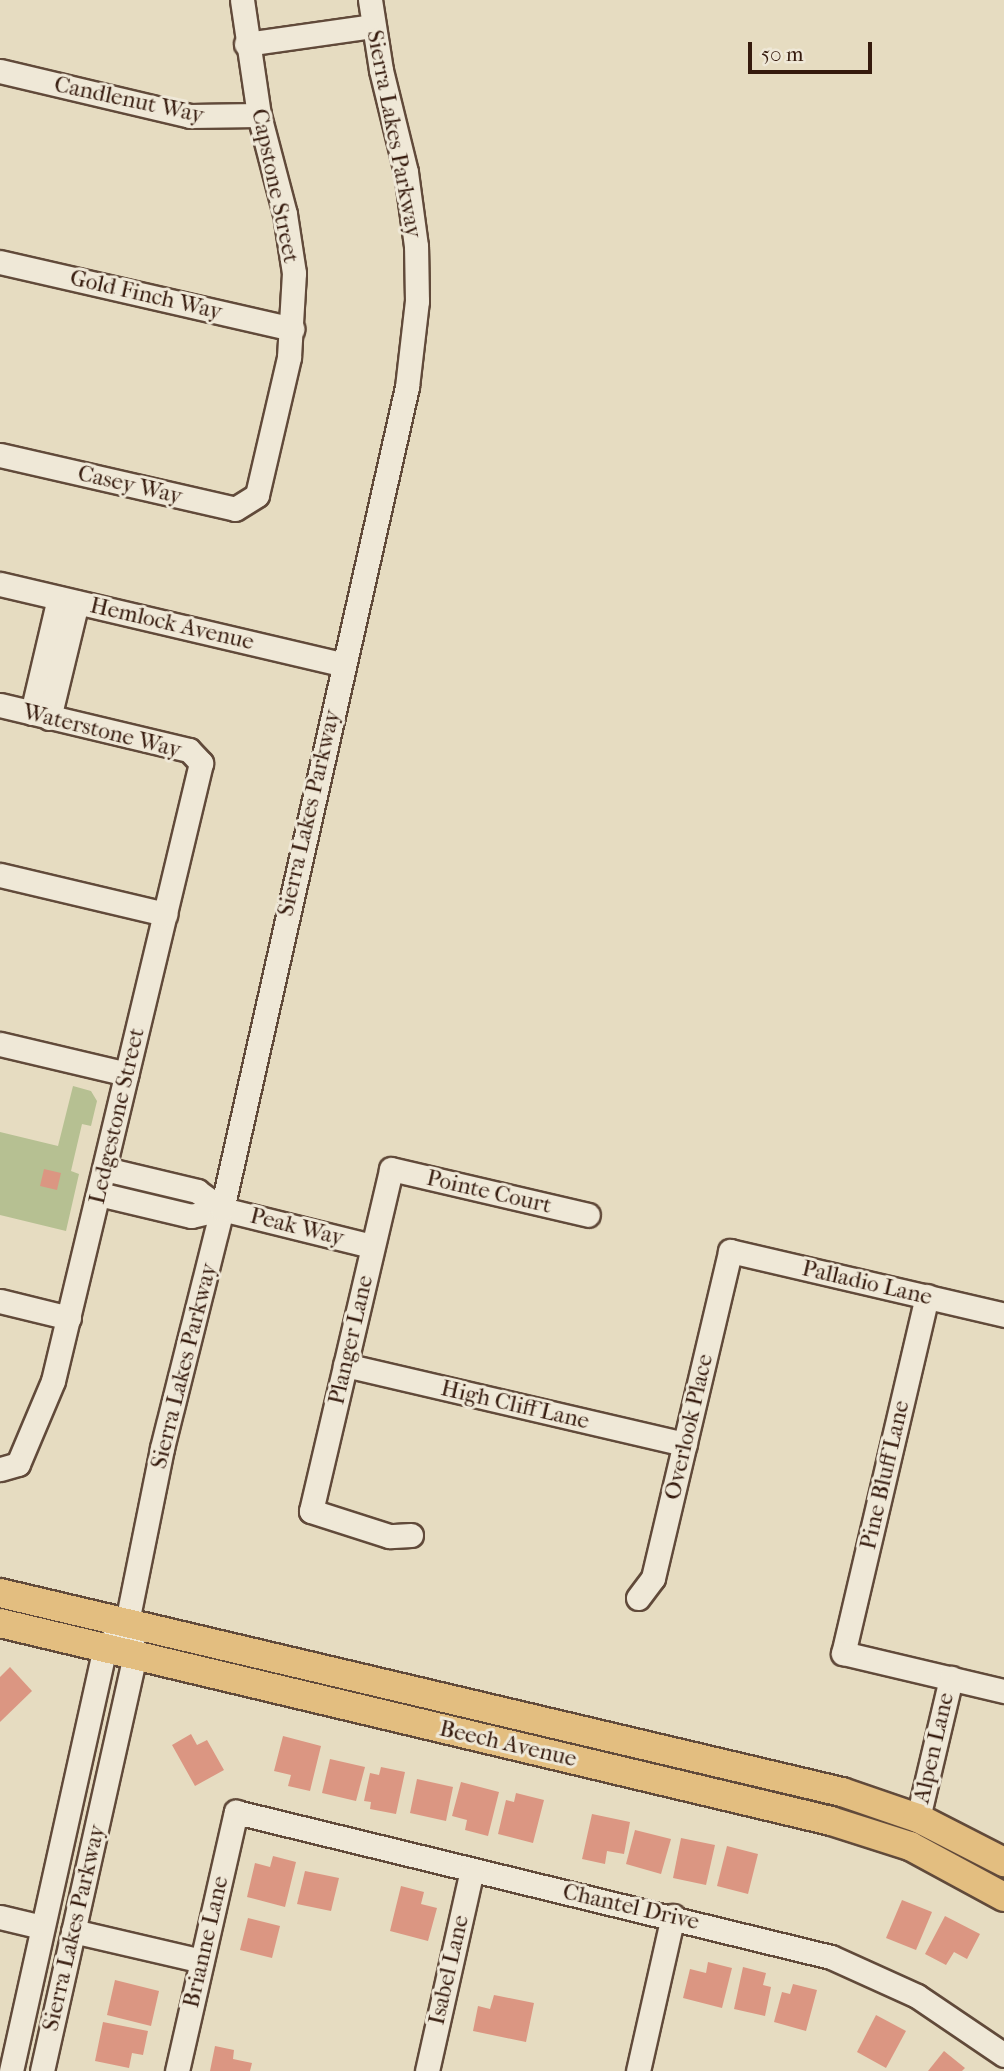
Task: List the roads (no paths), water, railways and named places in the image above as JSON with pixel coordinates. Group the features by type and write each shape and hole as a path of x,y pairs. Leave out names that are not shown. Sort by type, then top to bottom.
{"main road":[{"name":"Beech Avenue","path":"0,1593 842,1792 918,1818 1004,1862"},
{"name":"Beech Avenue","path":"0,1623 831,1821 910,1846 1004,1897"}],"street":[{"name":"Capstone Street","path":"242,0 246,44 259,115 285,214 294,272 292,329 257,495"},
{"name":"Sierra Lakes Parkway","path":"42,2071 135,1656 127,1622 162,1448 222,1209 407,387 416,301 415,246 406,172 373,26 370,0"},
{"path":"246,44 373,26"},
{"name":"Candlenut Way","path":"0,71 190,116 259,115"},
{"name":"Gold Finch Way","path":"0,262 292,329"},
{"name":"Casey Way","path":"0,455 235,509 257,495"},
{"name":"Hemlock Avenue","path":"0,584 344,665"},
{"path":"41,715 68,600"},
{"name":"Waterstone Way","path":"0,705 189,750 201,763"},
{"name":"Ledgestone Street","path":"9,1467 53,1381 201,763"},
{"path":"0,875 165,914"},
{"path":"0,1044 127,1074"},
{"name":"Pointe Court","path":"391,1169 588,1215"},
{"name":"Planger Lane","path":"391,1169 311,1511 389,1536 411,1535"},
{"name":"Peak Way","path":"105,1170 197,1191 222,1209 372,1246"},
{"name":"Peak Way","path":"99,1194 191,1216 222,1209"},
{"name":"Palladio Lane","path":"730,1251 1004,1315"},
{"name":"Overlook Place","path":"638,1598 653,1578 730,1251"},
{"name":"Pine Bluff Lane","path":"927,1296 843,1654 951,1678"},
{"path":"0,1301 69,1318"},
{"name":"High Cliff Lane","path":"345,1365 685,1444"},
{"name":"Sierra Lakes Parkway","path":"11,2071 105,1648 127,1622"},
{"path":"951,1678 1004,1691"},
{"name":"Alpen Lane","path":"918,1818 951,1678"},
{"name":"Chantel Drive","path":"236,1812 795,1946 876,1974 932,2005 1004,2054"},
{"name":"Brianne Lane","path":"177,2071 236,1812"},
{"name":"Isabel Lane","path":"427,2071 472,1870"},
{"path":"638,2071 673,1916"},
{"path":"0,1917 43,1927"},
{"path":"73,1931 202,1961"}]}
